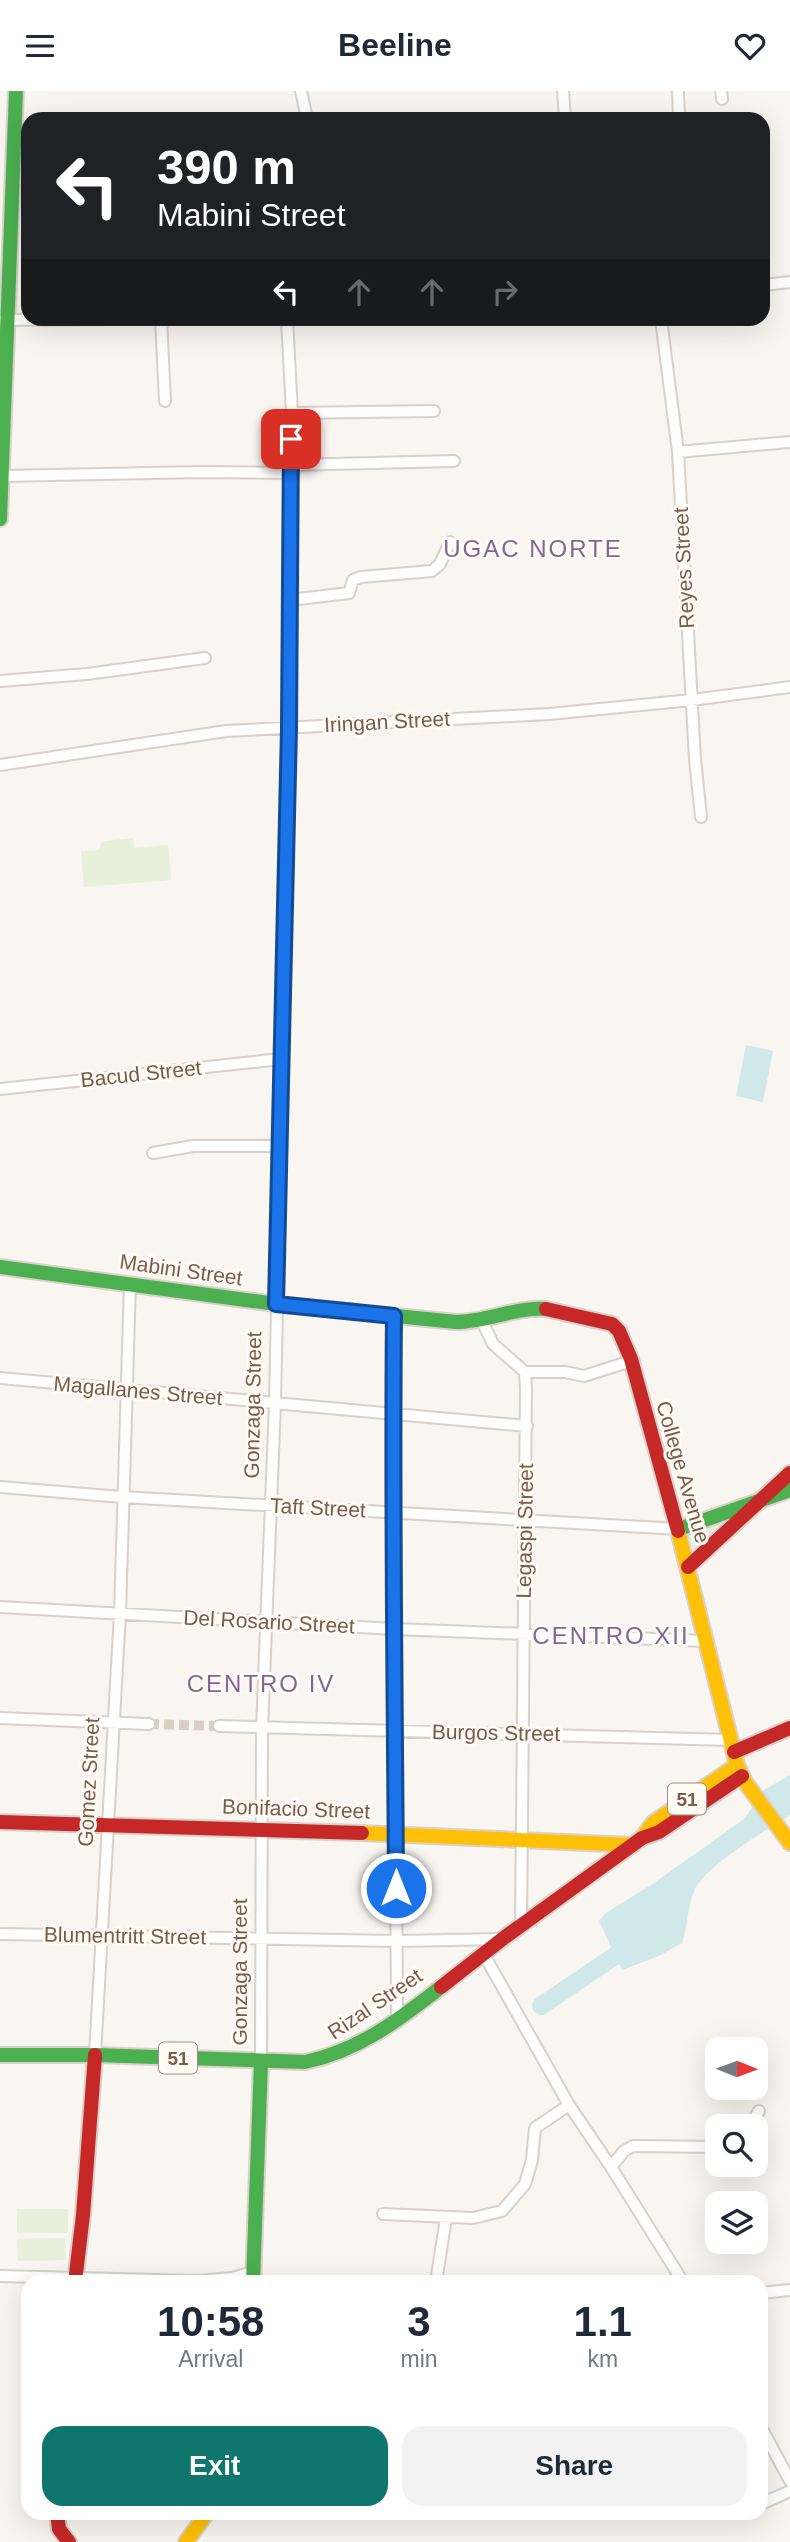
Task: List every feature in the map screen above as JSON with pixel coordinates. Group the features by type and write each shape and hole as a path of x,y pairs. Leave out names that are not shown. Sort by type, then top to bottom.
{"main road":[{"path":"0,519 4,320 21,162 16,91"},
{"name":"Mabini Street","path":"0,1268 276,1304 456,1322 482,1321"},
{"name":"College Avenue","path":"482,1321 525,1309 538,1309 612,1324 618,1328 631,1361 679,1529 736,1758 750,1789 788,1841"},
{"path":"688,1567 790,1473"},
{"path":"679,1529 790,1490"},
{"name":"Rizal Street","path":"0,2055 95,2055 305,2062 332,2058 352,2049 397,2019 637,1842 653,1823 736,1758 790,1728"},
{"name":"Bonifacio Street","path":"0,1822 637,1842"},
{"name":"Gomez Street","path":"76,2275 88,2165 95,2055"},
{"name":"Gonzaga Street","path":"253,2275 261,2061"},
{"path":"58,2520 61,2535 69,2542"},
{"path":"186,2542 202,2520"}],"street":[{"path":"301,91 306,112"},
{"path":"563,91 564,112"},
{"path":"677,91 678,112"},
{"path":"770,284 790,282"},
{"path":"161,326 165,401"},
{"name":"Gonzaga Street","path":"261,2061 262,1728 275,1404 289,728 292,413 287,326"},
{"name":"Reyes Street","path":"662,326 678,452 701,817"},
{"path":"292,413 434,411"},
{"path":"678,452 790,442"},
{"path":"2,476 202,472 454,461"},
{"path":"290,600 349,593 353,580 361,577 432,571 440,564 450,542"},
{"path":"0,681 87,674 205,658"},
{"name":"Iringan Street","path":"0,765 226,731 549,714 790,687"},
{"name":"Bacud Street","path":"0,1089 281,1059"},
{"path":"153,1153 183,1146 281,1146"},
{"name":"Gomez Street","path":"95,2055 120,1613 130,1284"},
{"path":"394,1316 392,1512 397,2019"},
{"path":"482,1321 494,1344 525,1372 565,1372 584,1376 631,1361"},
{"name":"Legaspi Street","path":"521,1925 527,1426 525,1372"},
{"name":"Magallanes Street","path":"0,1378 527,1426"},
{"name":"Taft Street","path":"0,1487 122,1497 679,1529"},
{"name":"Del Rosario Street","path":"0,1607 395,1629 706,1641"},
{"path":"0,1718 149,1724"},
{"name":"Burgos Street","path":"219,1726 523,1733 736,1758"},
{"name":"Blumentritt Street","path":"0,1934 397,1941 502,1939"},
{"path":"483,1953 569,2105 679,2275"},
{"path":"383,2214 473,2218 502,2211 525,2184 532,2160 534,2128 569,2105"},
{"path":"611,2167 624,2151 633,2146 705,2147"},
{"path":"437,2275 446,2218"},
{"path":"0,2276 21,2277"},
{"path":"768,2292 790,2290"},
{"path":"768,2440 790,2481"},
{"path":"778,2459 790,2457"},
{"path":"768,2501 790,2491"}],"green space":[{"path":"133,838 134,848 168,845 171,880 84,887 81,851 99,850 101,843 105,841"},
{"path":"721,1522 722,1525 696,1550 690,1546 689,1538 692,1533"},
{"path":"17,2209 68,2209 68,2233 17,2233"},
{"path":"65,2238 66,2260 18,2261 17,2239"}],"water":[{"path":"746,1045 773,1051 763,1102 736,1096"},
{"path":"790,1775 790,1815 738,1849 701,1880 692,1896 682,1943 659,1956 622,1970 599,1921 606,1913 654,1883 744,1819 764,1790"}],"waterway":[{"path":"541,2006 634,1943"}],"tunnel":[{"path":"149,1724 219,1726"}],"traffic: fast":[{"path":"0,519 16,91"},
{"path":"0,1267 276,1304 456,1322 523,1310 546,1309"},
{"path":"679,1529 790,1490"},
{"path":"0,2055 95,2055 305,2062 343,2050 377,2033 441,1987"},
{"path":"253,2275 261,2061"}],"traffic: slow":[{"path":"678,1531 737,1765"},
{"path":"642,1838 653,1823 737,1765 745,1782 790,1843"},
{"path":"362,1833 633,1845"},
{"path":"186,2542 202,2520"}],"traffic: jam":[{"path":"546,1309 612,1324 619,1331 631,1359 678,1531"},
{"path":"688,1567 790,1473"},
{"path":"734,1752 790,1728"},
{"path":"441,1987 642,1838 659,1832 742,1776"},
{"path":"0,1822 362,1833"},
{"path":"76,2275 95,2055"},
{"path":"58,2520 59,2529 69,2542"}],"district":[{"name":"UGAC NORTE","path":"533,549"},
{"name":"CENTRO XII","path":"611,1636"},
{"name":"CENTRO IV","path":"261,1684"}],"route":[{"path":"291,439 289,728 276,1304 394,1316 392,1512 396,1888"}]}
